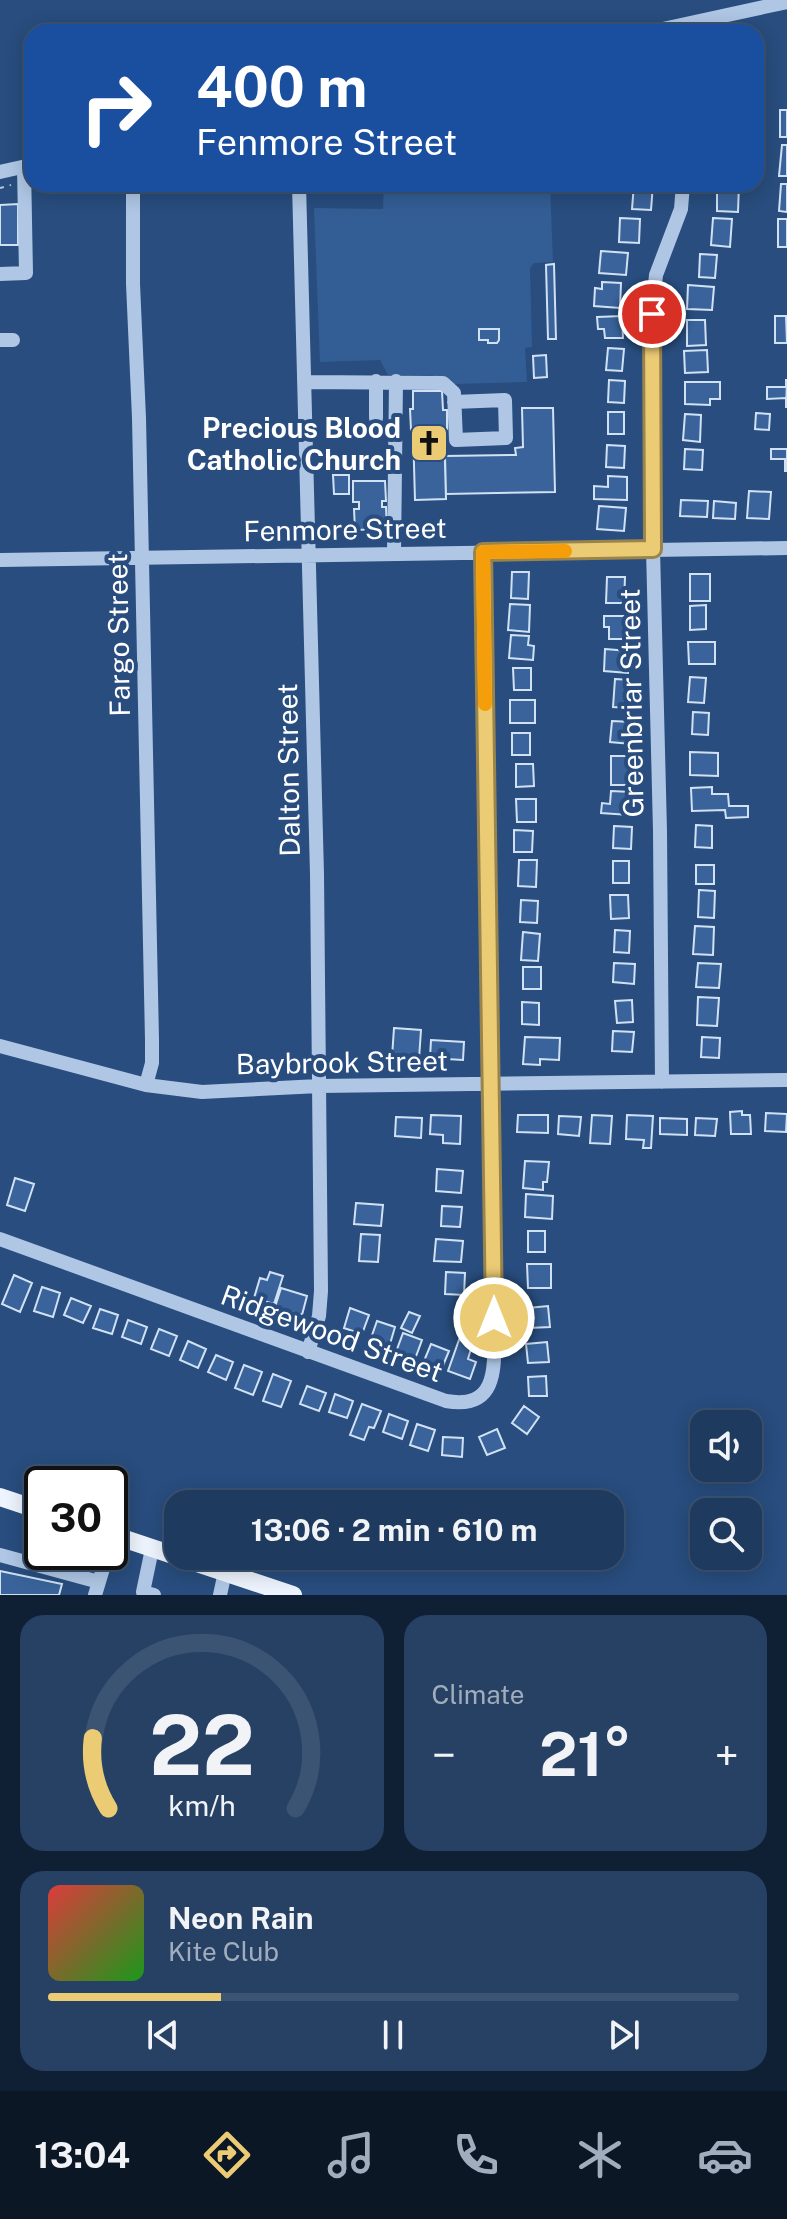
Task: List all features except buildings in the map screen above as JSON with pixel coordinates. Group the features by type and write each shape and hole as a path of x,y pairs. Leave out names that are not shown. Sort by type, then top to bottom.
{"main road":[{"path":"0,1497 24,1505"},
{"path":"128,1544 152,1549 293,1595"}],"street":[{"path":"700,24 787,2"},
{"path":"0,172 24,167"},
{"path":"0,274 26,273 28,192"},
{"name":"Fargo Street","path":"133,192 152,1040 152,1063 146,1085"},
{"name":"Dalton Street","path":"299,192 309,555 321,1291 319,1316 308,1352"},
{"name":"Greenbriar Street","path":"662,1082 652,314 656,275 681,209 682,192"},
{"path":"376,381 376,416 396,414"},
{"path":"394,554 396,381"},
{"path":"305,382 443,383 454,393 454,402 456,440 506,438 505,400 454,402"},
{"name":"Fenmore Street","path":"0,560 787,548"},
{"name":"Ridgewood Street","path":"0,1239 446,1401 472,1402 489,1389 494,1318 483,552"},
{"name":"Baybrook Street","path":"0,1046 146,1085 202,1092 319,1086 787,1080"},
{"path":"146,1594 152,1549"},
{"path":"0,1555 97,1588"},
{"path":"220,1595 225,1572"}],"shaded area":[{"path":"384,192 550,192 553,262 534,263 530,268 532,347 525,348 527,382 454,384 432,375 388,375 380,360 320,362 314,208 383,209"}],"slow traffic":[{"path":"485,704 483,552 565,551"}],"place":[{"name":"Precious Blood Catholic Church","path":"429,443"}],"route":[{"path":"494,1318 483,552 653,549 652,314"}]}
